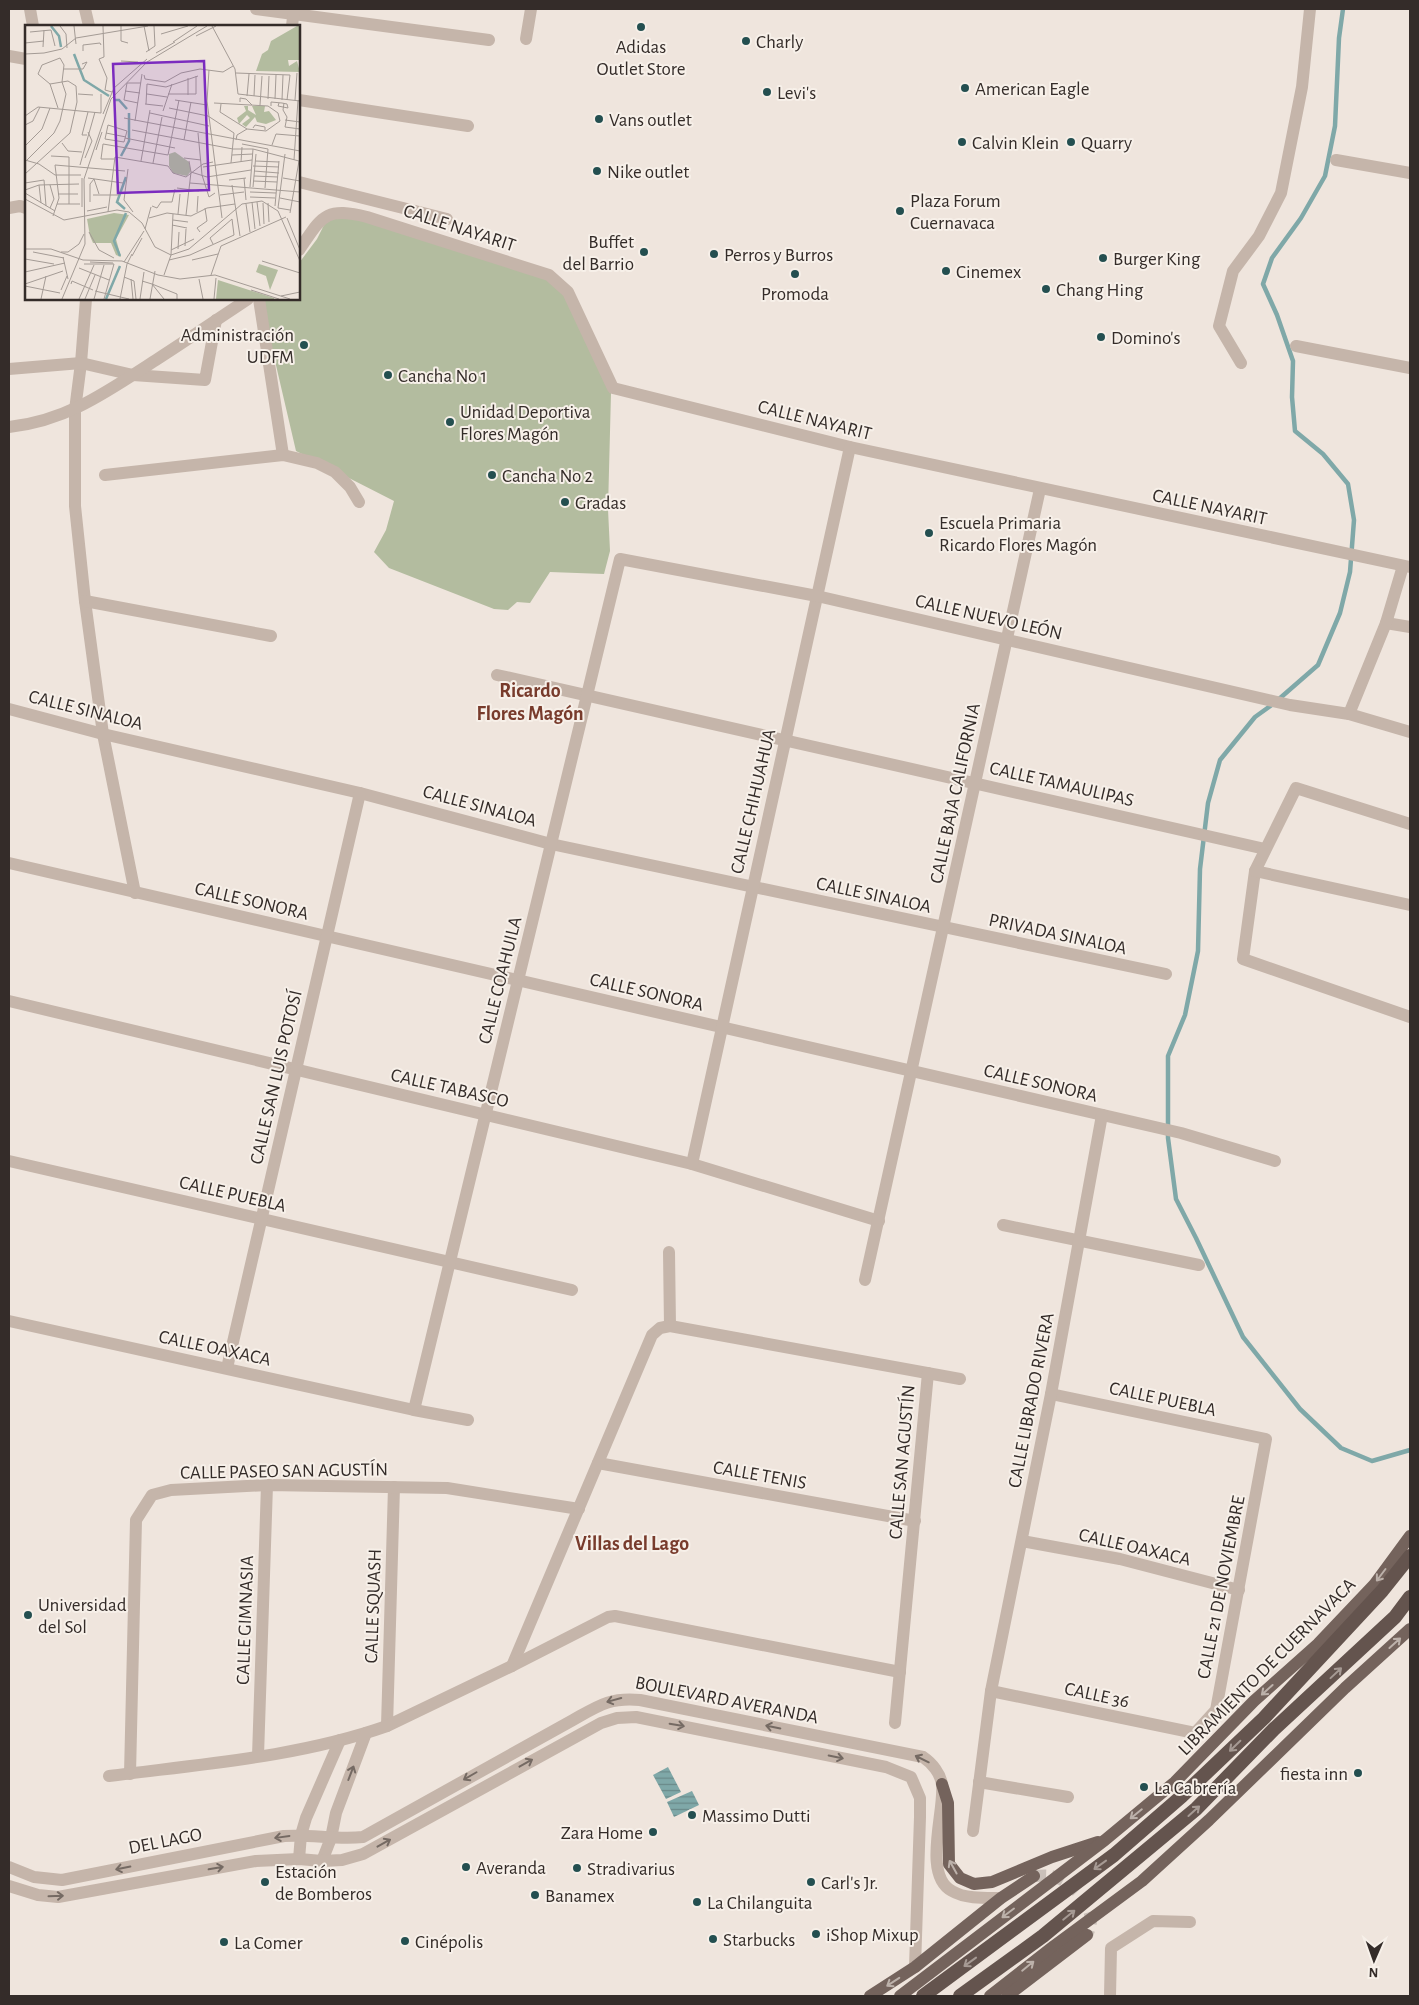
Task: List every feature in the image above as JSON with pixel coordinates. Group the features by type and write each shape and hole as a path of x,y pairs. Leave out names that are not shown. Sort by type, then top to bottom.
{"highway":[{"path":"923,1996 1114,1855 1182,1796 1264,1718 1382,1591 1410,1556"},
{"path":"960,1996 1043,1936 1196,1810 1274,1730 1394,1617 1410,1597"}],"main road":[{"name":"LIBRAMIENTO DE CUERNAVACA","path":"900,1996 1105,1840 1175,1782 1254,1701 1318,1644 1374,1585 1410,1536"},
{"path":"990,1996 1142,1880 1209,1820 1345,1688 1410,1629"},
{"path":"942,1784 948,1803 949,1864 960,1878 974,1884 992,1882 1057,1855 1105,1840"},
{"path":"870,1996 915,1967 1001,1898 1034,1876"},
{"path":"1007,1996 1087,1935"}],"street":[{"path":"30,9 33,25"},
{"path":"85,9 90,25"},
{"path":"256,9 293,16 489,40"},
{"path":"526,39 531,9"},
{"path":"1241,363 1219,326 1233,271 1259,236 1281,193 1302,87 1310,9"},
{"path":"9,56 25,59"},
{"path":"300,100 468,126"},
{"path":"1336,160 1410,173"},
{"path":"300,182 447,220"},
{"path":"9,208 20,206 25,208"},
{"name":"CALLE NAYARIT","path":"300,249 323,218 335,212 350,213 549,275 568,292 613,388 850,447 1407,566"},
{"path":"86,300 81,362 74,410 76,506 103,734 136,893"},
{"path":"9,427 48,420 74,410 246,300"},
{"path":"259,300 283,455"},
{"path":"9,369 81,362 133,374 205,380 216,320"},
{"path":"1296,346 1410,368"},
{"name":"CALLE CHIHUAHUA","path":"692,1164 850,447"},
{"path":"105,476 283,455 317,463 335,472 350,487 359,502"},
{"name":"CALLE BAJA CALIFORNIA","path":"865,1280 1040,489"},
{"name":"CALLE NUEVO LEÓN","path":"620,559 817,596 1290,705 1349,714 1410,732"},
{"name":"CALLE COAHUILA","path":"414,1410 620,559"},
{"path":"1349,714 1407,566"},
{"path":"86,601 271,636"},
{"path":"1386,622 1410,627"},
{"name":"CALLE TAMAULIPAS","path":"498,675 1265,849"},
{"name":"CALLE SINALOA","path":"9,708 103,734 360,793 551,844 943,928"},
{"path":"1410,824 1296,788 1255,871 1244,959 1410,1017"},
{"name":"CALLE SAN LUIS POTOSÍ","path":"227,1368 360,793"},
{"name":"CALLE SONORA","path":"9,863 1181,1133 1275,1161"},
{"path":"1255,871 1410,905"},
{"name":"PRIVADA SINALOA","path":"943,928 1166,974"},
{"name":"CALLE TABASCO","path":"9,1001 692,1164 879,1221"},
{"name":"CALLE LIBRADO RIVERA","path":"973,1831 991,1691 1051,1394 1102,1115"},
{"name":"CALLE PUEBLA","path":"9,1161 572,1290"},
{"path":"1003,1225 1198,1265"},
{"path":"512,1666 652,1335 660,1328 670,1326 669,1252"},
{"name":"CALLE OAXACA","path":"9,1320 414,1410 468,1420"},
{"name":"CALLE SAN AGUSTÍN","path":"670,1326 928,1373 895,1723"},
{"path":"928,1373 960,1379"},
{"name":"CALLE PUEBLA","path":"1051,1394 1266,1440"},
{"name":"CALLE 21 DE NOVIEMBRE","path":"1195,1733 1216,1710 1240,1590 1266,1440"},
{"name":"CALLE TENIS","path":"598,1463 914,1522"},
{"name":"CALLE PASEO SAN AGUSTÍN","path":"130,1774 136,1520 152,1495 172,1490 266,1485 447,1488 579,1509"},
{"name":"CALLE GIMNASIA","path":"258,1756 266,1485"},
{"name":"CALLE SQUASH","path":"387,1726 394,1487"},
{"name":"CALLE OAXACA","path":"1022,1541 1120,1559 1240,1590"},
{"path":"109,1776 258,1756 366,1733 387,1726 608,1617 616,1616 900,1672"},
{"name":"CALLE 36","path":"991,1691 1195,1733"},
{"name":"BOULEVARD AVERANDA","path":"331,1838 348,1839 363,1837 606,1702 622,1698 923,1757 936,1771 942,1784"},
{"path":"588,1712 592,1727"},
{"path":"698,1728 702,1713"},
{"name":"BOULEVARD AVERANDA","path":"322,1861 342,1860 363,1854 576,1735 617,1718 636,1717 698,1728 896,1770 911,1777 917,1789 920,1817 915,1967"},
{"path":"573,1720 576,1735"},
{"path":"322,1861 331,1838 336,1812 366,1733"},
{"path":"300,1859 301,1835 306,1818 340,1740"},
{"path":"979,1782 1068,1797"},
{"path":"942,1784 937,1862 939,1875 950,1891 962,1895 1001,1898"},
{"path":"452,1787 459,1801"},
{"path":"438,1795 446,1808"},
{"path":"920,1817 939,1817"},
{"name":"DEL LAGO","path":"9,1867 34,1877 62,1880 254,1842 301,1835 331,1838"},
{"path":"254,1842 256,1861"},
{"name":"DEL LAGO","path":"9,1886 38,1895 58,1897 256,1861 300,1859 322,1861"},
{"path":"1110,1996 1111,1948 1153,1921 1190,1922"}],"green space":[{"name":"Unidad Deportiva Flores Magón","path":"349,214 549,279 563,292 611,393 608,509 610,551 604,574 550,572 530,603 517,602 508,610 494,609 389,568 374,552 386,530 394,501 296,451 261,301 300,300 300,262 317,239 326,221"}],"water":[{"path":"668,1767 681,1792 666,1799 653,1775"},
{"path":"692,1791 699,1805 674,1817 667,1802"}],"waterway":[{"path":"1279,699 1318,665 1340,613 1350,572 1354,520 1348,484 1323,454 1295,431 1292,397 1293,361 1277,315 1263,284 1272,258 1301,218 1325,176 1335,126 1339,38 1343,9"},
{"path":"1273,704 1255,717 1220,760 1208,803 1200,869 1198,951 1185,1015 1168,1056 1168,1138 1176,1199 1243,1337 1300,1409 1341,1448 1372,1461 1410,1450"}],"tunnel":[{"path":"1034,1876 1048,1876 1064,1881 1083,1898 1090,1913 1091,1922 1087,1935"}],"place":[{"name":"Adidas Outlet Store","path":"641,27"},
{"name":"Charly","path":"746,41"},
{"name":"American Eagle","path":"965,88"},
{"name":"Levi's","path":"767,92"},
{"name":"Vans outlet","path":"599,119"},
{"name":"Calvin Klein","path":"962,142"},
{"name":"Quarry","path":"1071,142"},
{"name":"Nike outlet","path":"597,171"},
{"name":"Plaza Forum Cuernavaca","path":"900,211"},
{"name":"Buffet del Barrio","path":"644,252"},
{"name":"Perros y Burros","path":"714,254"},
{"name":"Burger King","path":"1103,258"},
{"name":"Cinemex","path":"946,271"},
{"name":"Promoda","path":"795,274"},
{"name":"Chang Hing","path":"1046,289"},
{"name":"Domino's","path":"1101,337"},
{"name":"Administración UDFM","path":"304,345"},
{"name":"Cancha No 1","path":"388,375"},
{"name":"Unidad Deportiva Flores Magón","path":"450,422"},
{"name":"Cancha No 2","path":"492,475"},
{"name":"Gradas","path":"565,502"},
{"name":"Escuela Primaria Ricardo Flores Magón","path":"929,533"},
{"name":"Universidad del Sol","path":"28,1615"},
{"name":"fiesta inn","path":"1358,1773"},
{"name":"La Cabrería","path":"1144,1787"},
{"name":"Massimo Dutti","path":"692,1815"},
{"name":"Zara Home","path":"653,1832"},
{"name":"Averanda","path":"466,1867"},
{"name":"Stradivarius","path":"577,1868"},
{"name":"Estación de Bomberos","path":"265,1882"},
{"name":"Carl's Jr.","path":"811,1882"},
{"name":"Banamex","path":"535,1895"},
{"name":"La Chilanguita","path":"697,1902"},
{"name":"iShop Mixup","path":"816,1934"},
{"name":"Starbucks","path":"713,1939"},
{"name":"Cinépolis","path":"405,1941"},
{"name":"La Comer","path":"224,1942"}],"district":[{"name":"Ricardo Flores Magón","path":"530,702"},
{"name":"Villas del Lago","path":"632,1543"}]}
